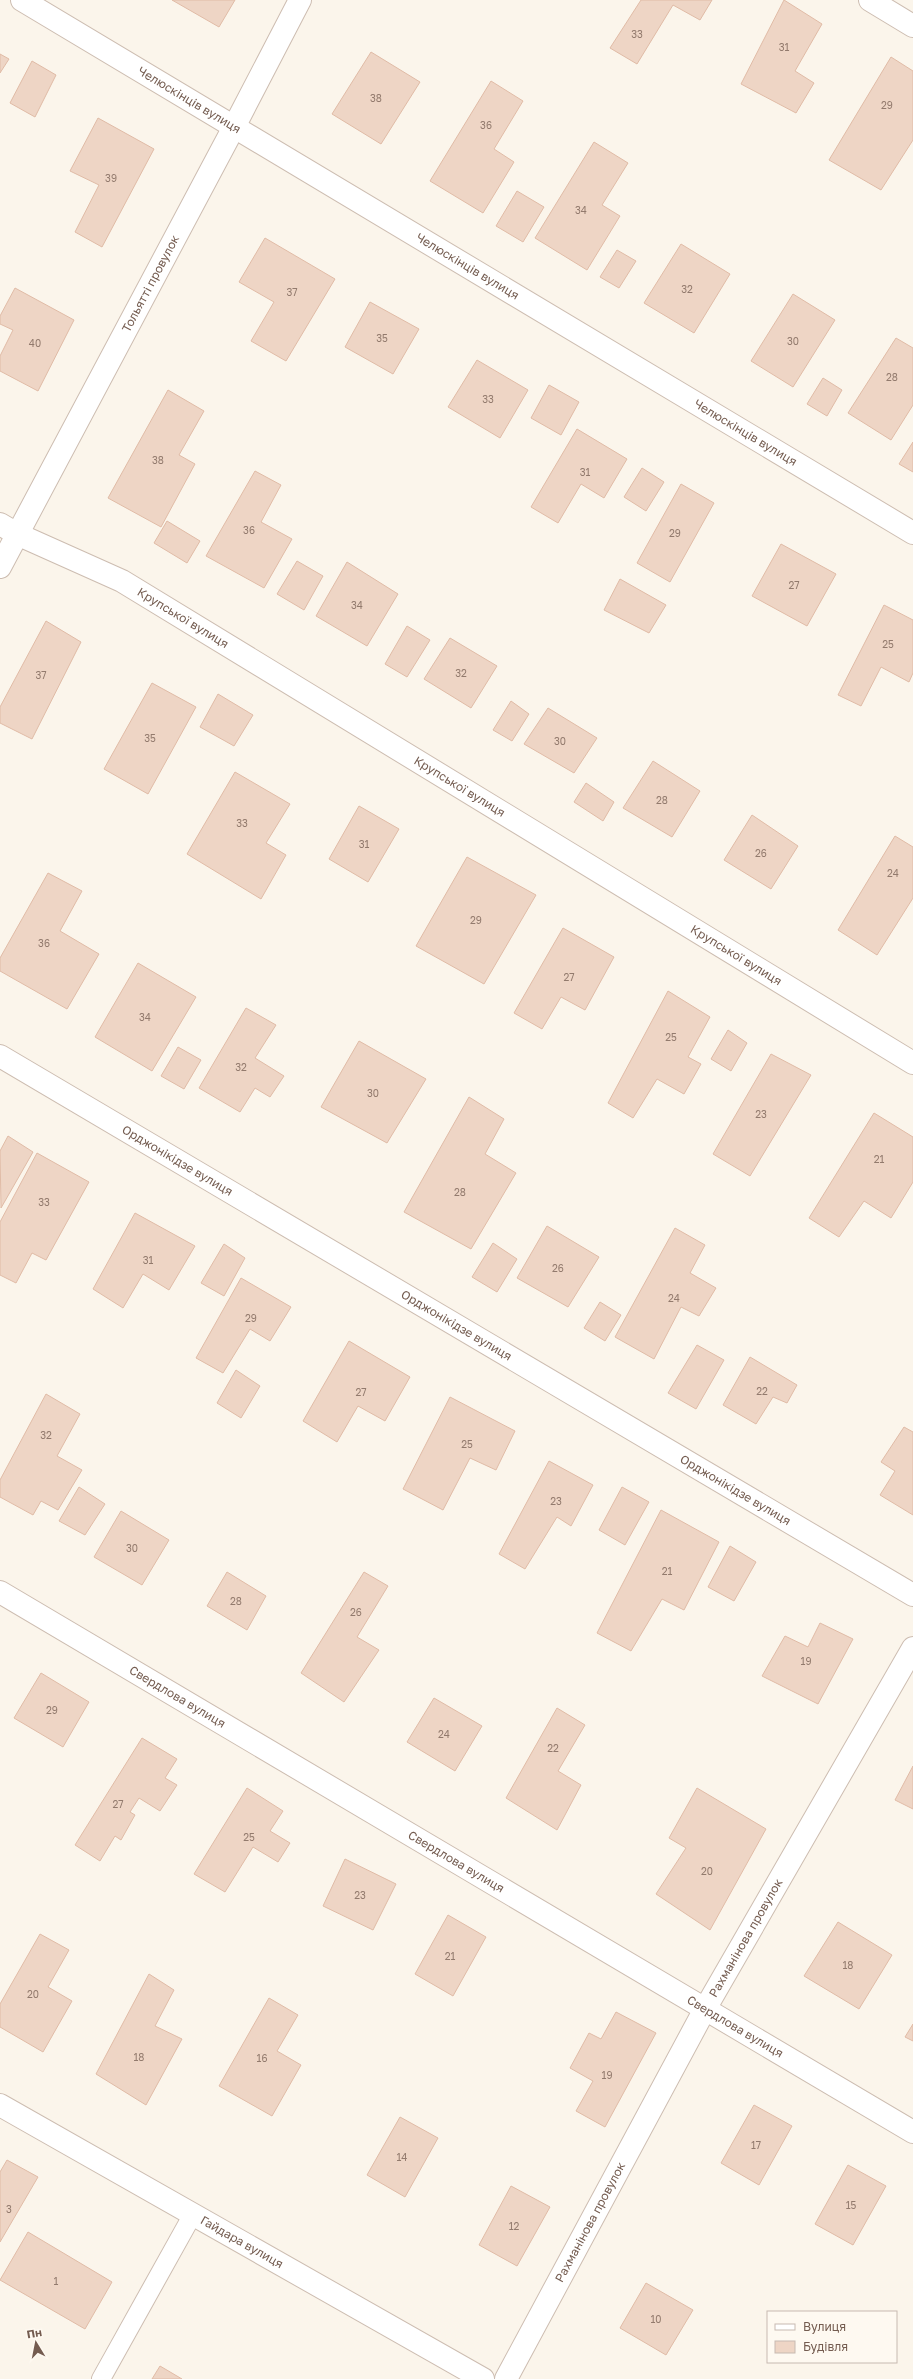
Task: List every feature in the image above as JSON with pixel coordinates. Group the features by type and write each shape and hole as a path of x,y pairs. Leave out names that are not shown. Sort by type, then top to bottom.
{"street":[{"name":"Челюскінців вулиця","path":"22,0 913,533"},
{"name":"Тольятті провулок","path":"0,566 9,529 234,128 300,0"},
{"path":"870,0 913,26"},
{"name":"Крупської вулиця","path":"9,529 122,581 913,1063"},
{"name":"Орджонікідзе вулиця","path":"0,1056 913,1595"},
{"name":"Свердлова вулиця","path":"0,1592 913,2132"},
{"name":"Рахманінова провулок","path":"506,2379 705,2009 913,1648"},
{"name":"Гайдара вулиця","path":"0,2105 483,2379"}],"lane":[{"path":"101,2379 193,2214"}],"building":[{"path":"172,0 235,0 219,27"},
{"path":"641,0 712,0 700,20 673,5 637,64 610,48"},
{"path":"784,0 822,24 795,71 814,83 796,113 741,84"},
{"path":"371,52 420,82 381,144 332,114"},
{"path":"0,54 9,59 0,73"},
{"path":"891,57 913,71 913,140 881,190 829,160"},
{"path":"32,61 56,75 35,117 10,103"},
{"path":"491,81 523,101 494,149 514,162 483,213 430,181"},
{"path":"98,118 154,149 102,247 75,232 99,185 70,171"},
{"path":"594,142 628,163 602,205 620,216 587,270 535,238"},
{"path":"517,191 544,207 523,242 496,226"},
{"path":"265,238 335,279 286,361 251,341 274,302 239,282"},
{"path":"681,244 730,274 694,333 644,303"},
{"path":"617,250 636,261 619,288 600,277"},
{"path":"15,288 74,320 38,391 0,371 0,356 13,330 0,324 0,316"},
{"path":"793,294 835,320 793,387 751,361"},
{"path":"370,302 419,329 393,374 345,347"},
{"path":"896,338 913,348 913,405 891,440 848,413"},
{"path":"477,360 528,390 500,438 448,407"},
{"path":"823,378 842,390 827,416 807,404"},
{"path":"549,385 579,402 561,435 531,418"},
{"path":"168,390 204,411 179,455 195,464 161,527 108,498"},
{"path":"577,429 627,459 604,498 581,484 558,523 531,507"},
{"path":"913,442 913,472 899,464"},
{"path":"642,468 664,482 646,511 624,497"},
{"path":"255,471 281,485 261,522 292,539 264,588 206,556"},
{"path":"681,484 714,503 670,582 637,563"},
{"path":"167,521 200,541 187,563 154,543"},
{"path":"781,544 836,574 807,626 752,596"},
{"path":"297,561 323,576 304,610 277,594"},
{"path":"347,562 398,594 367,646 316,616"},
{"path":"620,579 666,605 649,633 604,610"},
{"path":"884,605 913,620 913,673 909,682 881,667 861,706 838,695"},
{"path":"46,621 81,642 32,739 0,723 0,707"},
{"path":"407,626 430,640 407,677 385,664"},
{"path":"450,638 497,666 471,708 424,679"},
{"path":"152,683 196,707 148,794 104,769"},
{"path":"218,694 253,715 234,746 200,727"},
{"path":"511,701 529,714 512,741 493,730"},
{"path":"548,708 597,738 574,773 524,744"},
{"path":"653,761 700,791 672,837 623,808"},
{"path":"235,772 290,804 266,843 286,855 261,899 187,854"},
{"path":"586,783 614,802 603,821 574,802"},
{"path":"359,806 399,829 368,882 329,859"},
{"path":"752,815 798,846 771,889 724,860"},
{"path":"895,836 913,847 913,898 877,955 838,930"},
{"path":"467,857 536,895 484,984 416,946"},
{"path":"48,873 82,891 60,931 99,954 67,1009 0,971 0,958"},
{"path":"563,928 614,957 585,1010 561,997 542,1029 514,1013"},
{"path":"138,963 196,997 152,1071 95,1037"},
{"path":"668,991 710,1017 688,1057 701,1064 684,1094 657,1079 633,1118 608,1103"},
{"path":"246,1008 276,1025 255,1058 284,1076 270,1097 255,1088 240,1112 199,1088"},
{"path":"728,1030 747,1043 731,1071 711,1059"},
{"path":"359,1041 426,1079 387,1143 321,1107"},
{"path":"178,1047 201,1060 184,1089 161,1076"},
{"path":"771,1054 811,1075 750,1176 713,1154"},
{"path":"469,1097 504,1119 485,1154 516,1173 471,1249 404,1212"},
{"path":"874,1113 913,1137 913,1182 891,1218 864,1201 839,1237 809,1218"},
{"path":"8,1136 33,1152 1,1208 0,1151"},
{"path":"37,1153 89,1182 46,1260 32,1253 16,1283 0,1275 0,1222"},
{"path":"135,1213 195,1246 169,1290 143,1274 123,1308 93,1289"},
{"path":"547,1226 599,1257 568,1307 517,1278"},
{"path":"675,1228 705,1245 690,1273 716,1288 699,1316 681,1307 654,1359 615,1337"},
{"path":"493,1243 517,1259 497,1292 472,1277"},
{"path":"224,1244 245,1258 224,1296 201,1283"},
{"path":"241,1278 291,1307 270,1341 250,1329 223,1373 196,1358"},
{"path":"600,1302 621,1315 605,1341 584,1328"},
{"path":"349,1341 410,1377 385,1421 358,1406 337,1442 303,1421"},
{"path":"697,1345 724,1360 696,1409 668,1393"},
{"path":"750,1357 797,1385 787,1403 773,1397 756,1424 723,1405"},
{"path":"236,1370 260,1386 241,1418 217,1403"},
{"path":"46,1394 80,1414 57,1456 82,1470 58,1510 41,1501 33,1515 0,1497 0,1480"},
{"path":"450,1397 515,1431 496,1470 470,1458 443,1510 403,1489"},
{"path":"904,1427 913,1432 913,1515 880,1495 895,1471 881,1462"},
{"path":"549,1461 593,1485 571,1526 557,1517 525,1569 499,1554"},
{"path":"79,1487 105,1504 85,1535 59,1521"},
{"path":"622,1487 649,1502 625,1545 599,1530"},
{"path":"661,1510 719,1542 684,1610 662,1599 631,1651 597,1633"},
{"path":"121,1511 169,1540 142,1585 94,1557"},
{"path":"730,1546 756,1562 734,1601 708,1587"},
{"path":"227,1572 266,1596 247,1630 207,1606"},
{"path":"364,1572 388,1586 357,1637 379,1650 344,1702 301,1673"},
{"path":"820,1623 853,1639 818,1704 762,1676 785,1636 808,1647"},
{"path":"41,1673 89,1702 63,1747 14,1718"},
{"path":"434,1698 482,1726 455,1771 407,1742"},
{"path":"557,1708 585,1725 558,1771 581,1785 557,1830 506,1798"},
{"path":"142,1738 177,1759 165,1778 177,1785 160,1811 139,1798 130,1812 135,1815 121,1840 115,1836 100,1861 75,1845"},
{"path":"913,1766 913,1809 895,1800"},
{"path":"247,1788 283,1811 270,1831 290,1843 278,1862 253,1847 225,1892 194,1874"},
{"path":"697,1788 766,1829 710,1930 656,1894 686,1848 669,1838"},
{"path":"345,1859 396,1884 373,1930 323,1906"},
{"path":"448,1915 486,1937 453,1996 415,1974"},
{"path":"838,1922 892,1955 859,2009 804,1976"},
{"path":"40,1934 69,1950 48,1987 72,2001 43,2052 0,2027 0,2004"},
{"path":"149,1974 174,1990 155,2026 182,2039 146,2105 96,2074"},
{"path":"269,1998 298,2015 277,2051 301,2065 272,2116 219,2086"},
{"path":"616,2012 656,2033 605,2127 576,2111 593,2081 570,2068 589,2033 601,2039"},
{"path":"913,2024 913,2041 905,2037"},
{"path":"754,2105 792,2126 759,2185 721,2163"},
{"path":"400,2117 438,2138 405,2197 367,2175"},
{"path":"7,2160 38,2177 0,2242 0,2172"},
{"path":"848,2165 886,2186 853,2245 815,2224"},
{"path":"511,2186 550,2207 517,2266 479,2245"},
{"path":"28,2232 112,2282 85,2329 0,2280"},
{"path":"646,2283 693,2310 666,2355 620,2328"},
{"path":"160,2366 182,2379 152,2379"}]}
